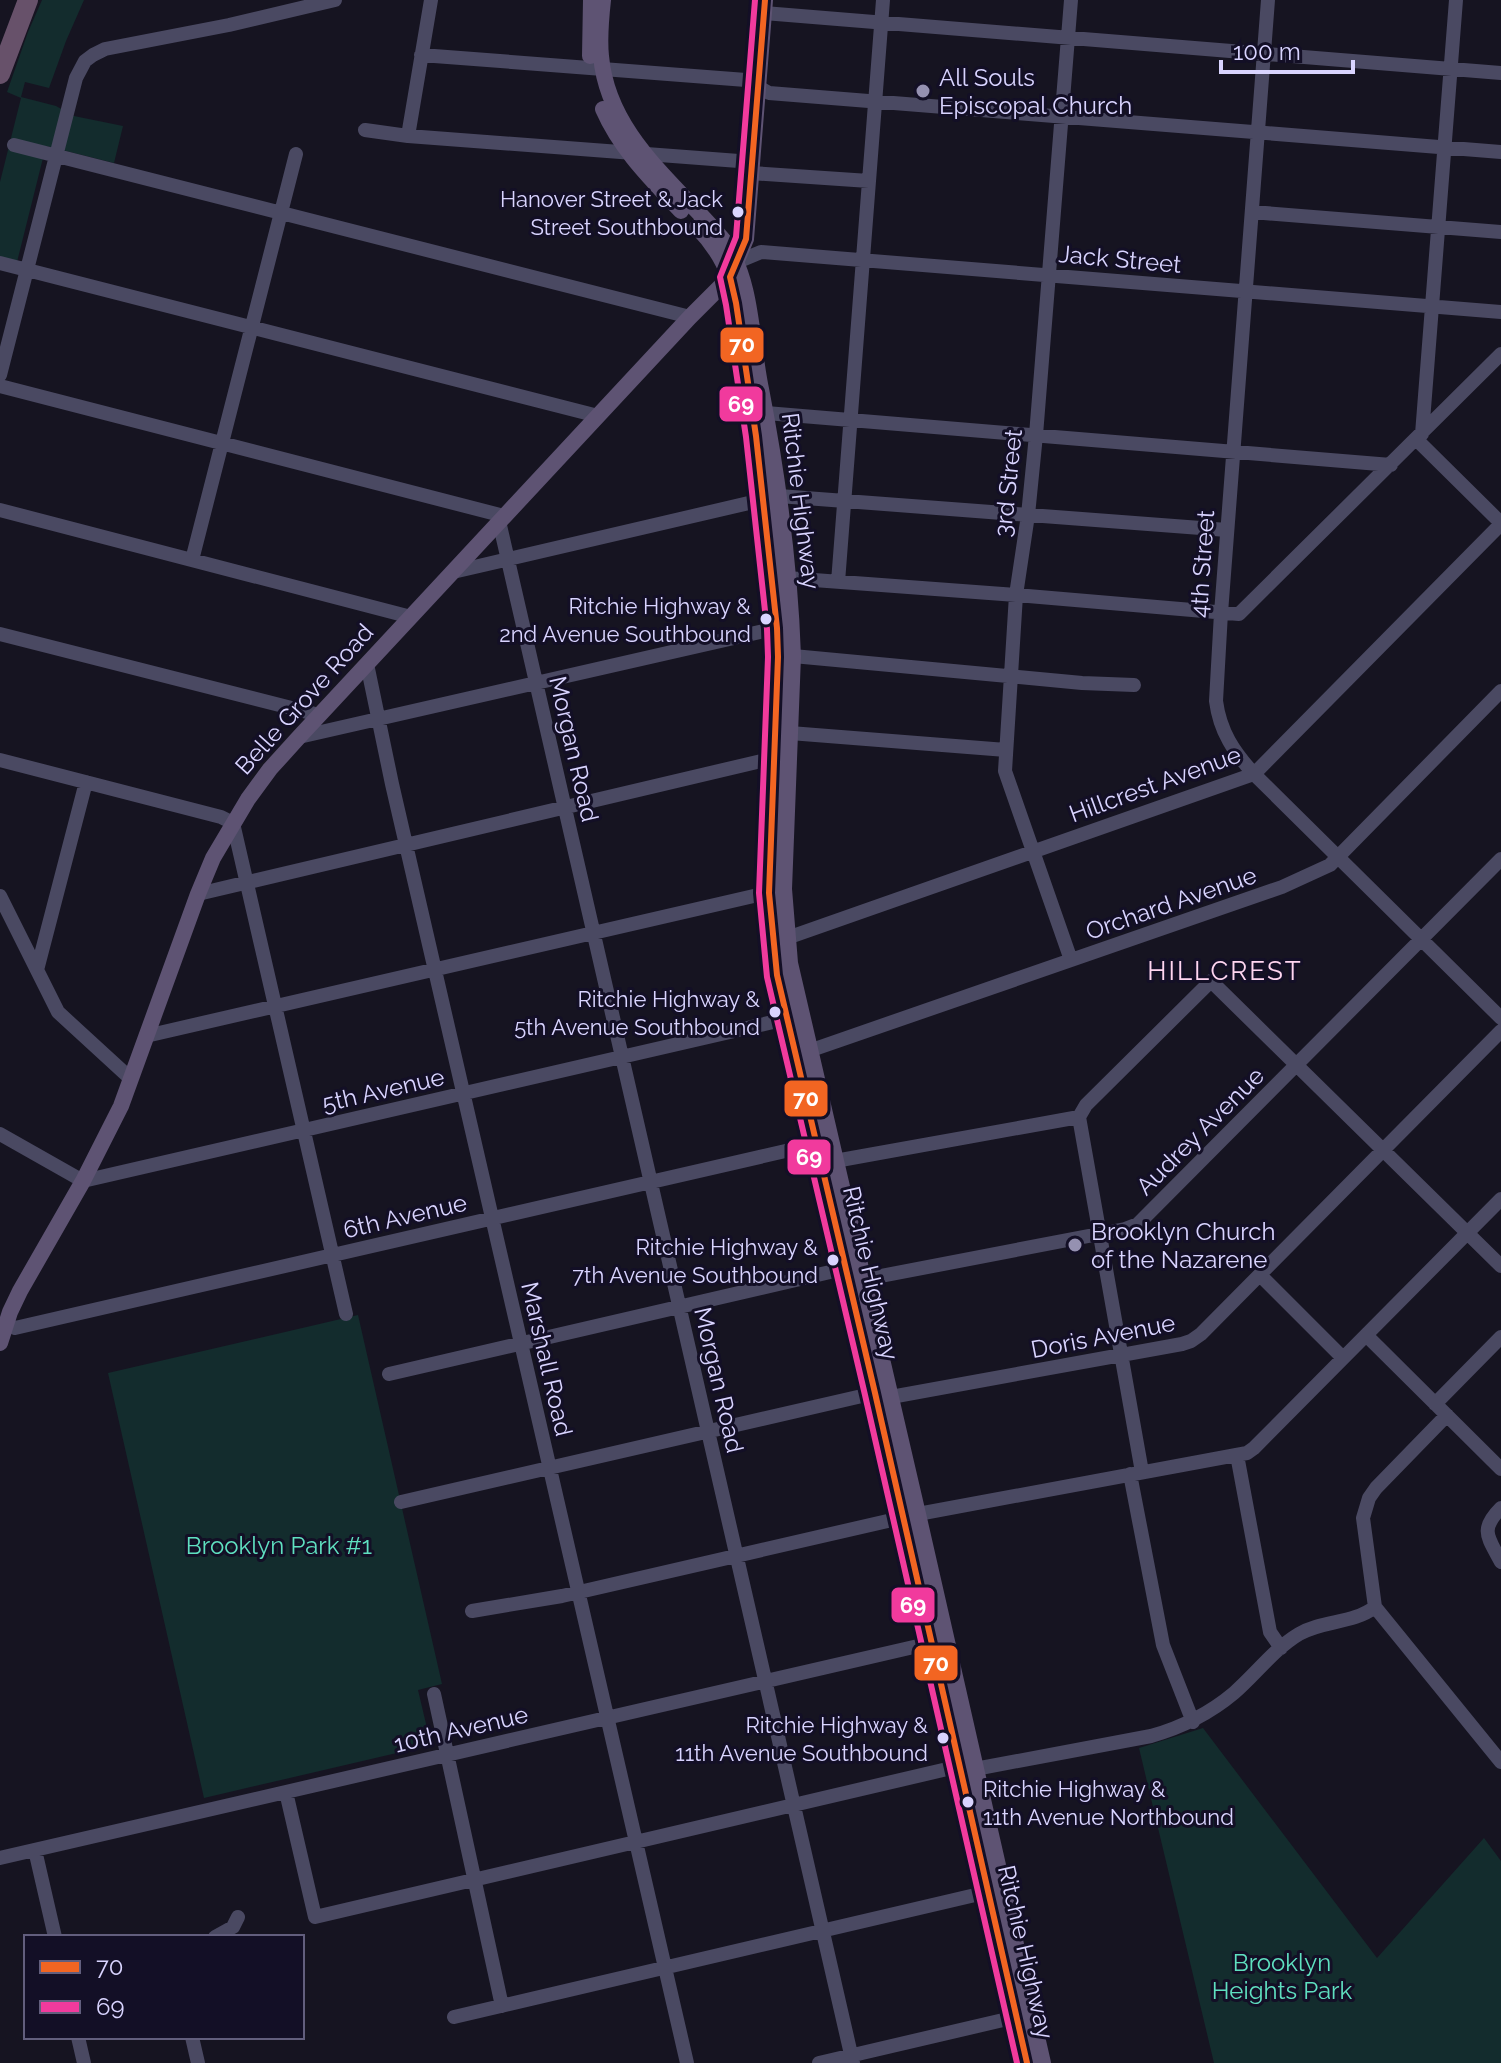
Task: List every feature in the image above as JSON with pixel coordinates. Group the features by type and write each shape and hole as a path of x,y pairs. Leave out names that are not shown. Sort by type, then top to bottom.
{"highway":[{"path":"0,37 15,0"},
{"path":"0,74 28,0"}],"main road":[{"path":"591,0 589,41 597,68 636,153 712,227 733,254 733,269"},
{"path":"597,68 603,0"},
{"path":"733,269 746,239 764,6"},
{"name":"Ritchie Highway","path":"636,153 744,283 766,413 771,498 778,657 774,758 777,975 786,1019 802,1053 835,1161 854,1274"},
{"name":"Ritchie Highway","path":"733,269 739,323 787,578 793,656 777,891 787,938 816,1144 854,1274 968,1767 1043,2063"},
{"name":"Belle Grove Road","path":"0,1343 20,1291 83,1181 121,1106 198,894 213,858 233,823 270,769 733,269"},
{"name":"Ritchie Highway","path":"910,1515 931,1643 968,1767 988,1892 1027,2063"}],"street":[{"path":"0,375 81,68 93,55 105,49 335,0"},
{"path":"408,136 431,0"},
{"path":"838,582 883,0"},
{"name":"3rd Street","path":"1071,0 1036,435 1016,595 1005,771 1071,960"},
{"name":"4th Street","path":"1268,0 1232,451 1216,701 1218,716 1229,743 1254,774 1501,1018"},
{"path":"1456,0 1419,436 1501,524"},
{"path":"764,6 881,21 1501,73"},
{"path":"421,55 741,80 769,93 1501,152"},
{"path":"365,130 636,153 869,181"},
{"path":"14,145 690,317"},
{"path":"192,560 296,154"},
{"path":"1252,212 1501,232"},
{"name":"Jack Street","path":"733,269 761,252 1501,312"},
{"path":"0,263 598,416"},
{"path":"787,578 1239,614 1501,354"},
{"path":"0,386 502,518"},
{"path":"766,413 1391,465"},
{"path":"453,572 771,498 1227,530"},
{"path":"0,510 411,617"},
{"name":"Morgan Road","path":"502,518 536,683 852,2059"},
{"name":"Hillcrest Avenue","path":"787,938 1254,774 1501,524"},
{"path":"299,737 777,628"},
{"path":"0,634 319,715"},
{"path":"793,656 1082,683 1134,685"},
{"name":"Marshall Road","path":"367,664 687,2063"},
{"name":"Orchard Avenue","path":"802,1053 1282,887 1330,865 1501,691"},
{"path":"790,733 1006,750"},
{"path":"198,894 774,758"},
{"path":"0,760 221,817 233,823 346,1314"},
{"path":"37,970 86,782"},
{"name":"Audrey Avenue","path":"389,1374 680,1307 1133,1227 1501,859"},
{"path":"146,1036 777,891"},
{"path":"0,896 58,1012 131,1079"},
{"path":"1193,1722 1163,1645 1121,1355 1079,1117 1086,1105 1211,981 1501,1266"},
{"name":"5th Avenue","path":"83,1181 786,1019"},
{"name":"Doris Avenue","path":"401,1502 708,1431 883,1395 1191,1341 1501,1031"},
{"path":"835,1161 1079,1117"},
{"path":"0,1134 83,1181"},
{"name":"6th Avenue","path":"5,1324 15,1328 816,1144"},
{"path":"472,1611 546,1599 910,1515 1247,1453 1501,1199"},
{"path":"1260,1275 1343,1358"},
{"path":"1366,1335 1501,1469"},
{"path":"1435,1404 1501,1337"},
{"path":"1447,1415 1376,1488 1365,1507 1363,1518 1375,1607 1496,1743 1501,1762"},
{"path":"1237,1455 1270,1632 1281,1648"},
{"path":"1501,1508 1488,1522 1487,1528 1487,1535 1501,1562"},
{"path":"286,1792 315,1917 968,1767 1151,1736 1193,1722 1235,1692 1281,1648 1306,1631 1353,1619 1375,1607"},
{"name":"10th Avenue","path":"0,1858 931,1643"},
{"path":"434,1694 502,2006"},
{"path":"35,1850 55,1935"},
{"path":"454,2017 988,1892"},
{"path":"219,1935 233,1927 238,1917"},
{"path":"819,2063 852,2059 1016,2017"},
{"path":"78,2039 84,2063"},
{"path":"192,2039 198,2063"}],"green space":[{"path":"42,0 84,0 49,88 25,82 21,97 56,106 74,116 123,126 114,163 46,146 17,262 0,257 0,182 21,98 7,92"},
{"name":"Brooklyn Park #1","path":"358,1315 442,1684 418,1690 431,1745 204,1798 108,1373"},
{"name":"Brooklyn Heights Park","path":"1203,1728 1377,1958 1484,1838 1501,1861 1501,2063 1214,2063 1139,1748"}],"transit line":[{"name":"69","path":"755,0 736,237 720,277 746,437 767,629 759,893 767,977 1017,2063"},
{"name":"70","path":"765,0 746,239 730,277 756,436 777,628 769,893 777,975 1027,2063"}],"place":[{"name":"All Souls Episcopal Church","path":"923,91"},
{"name":"Hanover Street & Jack Street Southbound","path":"738,212"},
{"name":"Ritchie Highway & 2nd Avenue Southbound","path":"766,619"},
{"name":"Ritchie Highway & 5th Avenue Southbound","path":"775,1012"},
{"name":"Brooklyn Church of the Nazarene","path":"1075,1245"},
{"name":"Ritchie Highway & 7th Avenue Southbound","path":"833,1260"},
{"name":"Ritchie Highway & 11th Avenue Southbound","path":"943,1738"},
{"name":"Ritchie Highway & 11th Avenue Northbound","path":"968,1802"}],"district":[{"name":"HILLCREST","path":"1225,971"}]}
